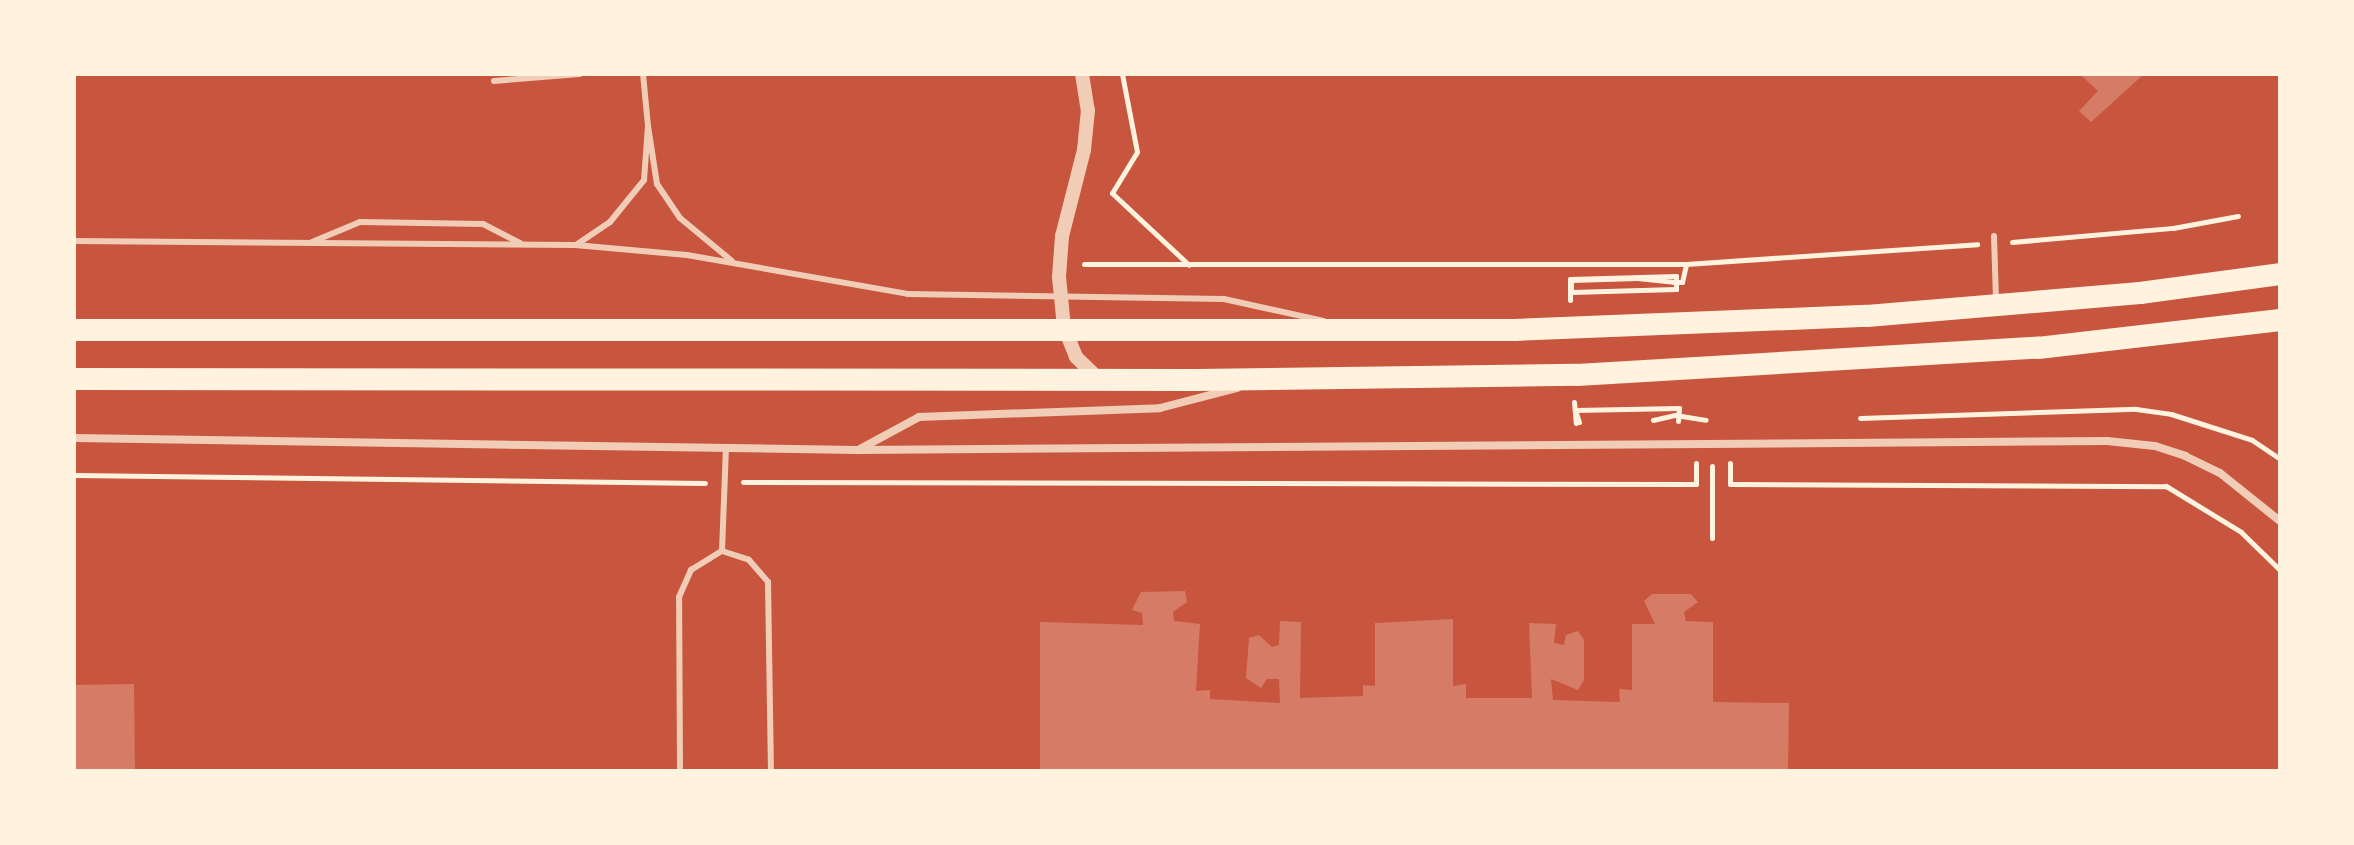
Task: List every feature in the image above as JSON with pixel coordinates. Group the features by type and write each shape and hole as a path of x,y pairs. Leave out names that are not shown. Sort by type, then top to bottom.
{"highway":[{"path":"74,330 1064,327 1371,331 1651,326 1997,306 2280,274"},
{"path":"74,379 1267,379 1695,371 2038,348 2280,320"}],"street":[{"path":"1082,74 1088,110 1084,150 1062,236 1061,296 1064,327 1076,357 1098,378"},
{"path":"857,450 919,417 1160,408 1267,379"},
{"path":"74,438 857,450 2107,441 2155,446 2185,456 2220,473 2280,521"}],"lane":[{"path":"494,81 580,74"},
{"path":"643,74 657,184 680,218 735,263"},
{"path":"575,245 610,222 644,180 648,126"},
{"path":"310,243 360,222 483,224 523,245"},
{"path":"1994,236 1997,306"},
{"path":"74,241 575,245 735,263 908,294 1224,299 1371,331"},
{"path":"722,551 722,483 726,448"},
{"path":"680,771 679,597 691,570 722,551 749,560 768,582 771,771"}],"path":[{"path":"1122,74 1137,152 1112,193 1190,266"},
{"path":"2002,242 2173,228 2238,216"},
{"path":"1082,249 1081,262 1086,265 1686,264 1986,243"},
{"path":"1675,286 1637,278 1571,280 1571,292 1675,286 1685,281 1686,264"},
{"path":"1590,422 1575,422 1575,410 1679,408"},
{"path":"1649,421 1675,415 1712,421"},
{"path":"74,475 722,483 1696,484 1696,457 1712,460 1712,538"},
{"path":"1721,457 1730,457 1730,484 2166,486 2241,532 2280,570"}],"building":[{"path":"2080,74 2144,74 2091,122 2079,111 2098,91"},
{"path":"1185,591 1187,602 1173,612 1174,621 1200,624 1196,691 1210,690 1210,699 1280,703 1279,679 1267,679 1261,688 1246,678 1249,638 1259,635 1272,647 1279,645 1280,621 1301,622 1300,698 1363,696 1363,685 1375,686 1375,623 1453,619 1453,686 1466,684 1466,698 1532,698 1529,623 1556,624 1554,643 1564,645 1566,635 1578,631 1584,640 1584,680 1578,690 1551,679 1553,700 1620,702 1619,689 1632,690 1632,624 1655,624 1644,601 1652,594 1691,594 1698,602 1684,612 1686,621 1713,622 1713,702 1789,703 1788,771 1040,771 1040,622 1143,625 1142,613 1132,610 1141,592"},
{"path":"134,684 135,771 74,771 74,685"}]}
